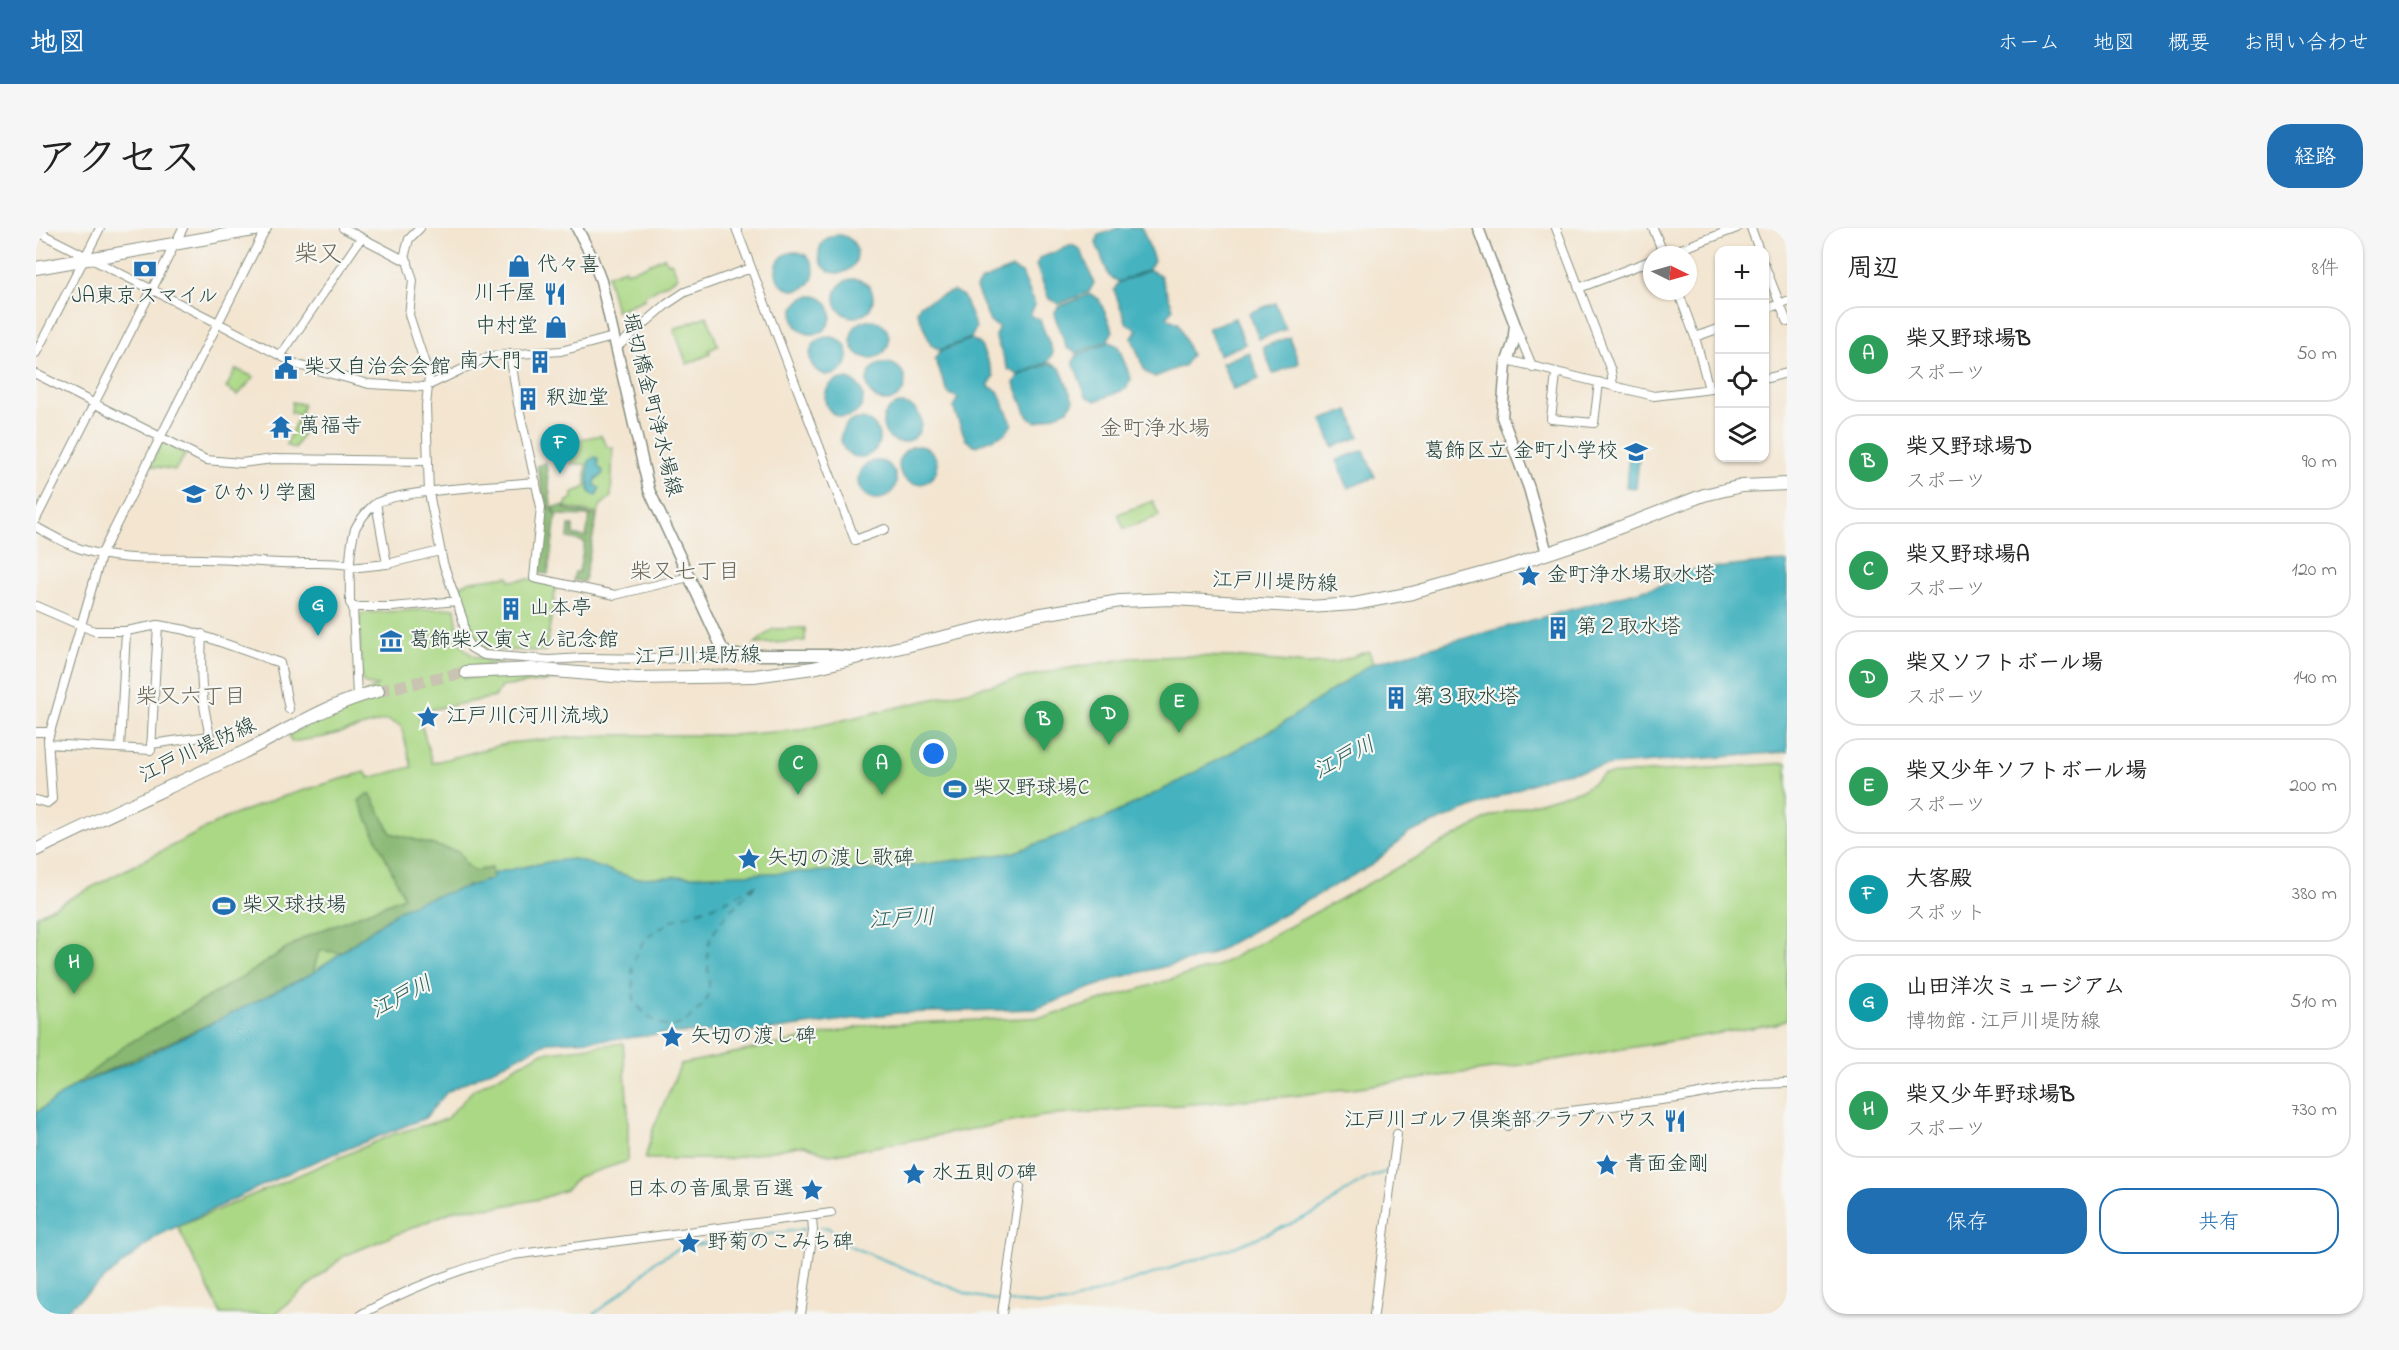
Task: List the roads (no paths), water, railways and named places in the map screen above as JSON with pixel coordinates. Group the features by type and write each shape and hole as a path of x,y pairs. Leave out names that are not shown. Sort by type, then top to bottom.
{"main road":[{"path":"36,268 266,228"},
{"name":"江戸川堤防線","path":"466,672 531,669 615,677 716,678 796,671 1036,615 1120,601 1184,599 1309,607 1354,604 1434,588 1547,554 1704,495 1742,486 1787,484"},
{"name":"江戸川堤防線","path":"36,850 239,754 319,712 357,696 378,691"}],"street":[{"path":"36,353 87,258 100,228"},
{"path":"36,518 183,228"},
{"path":"36,800 47,803 52,799 48,744 50,732 102,553 266,228"},
{"path":"343,228 359,233 408,262"},
{"path":"420,228 410,239 405,254 413,281 409,315 426,361 429,492 440,551 457,601 466,640 471,648 483,655 549,660 663,659 727,653"},
{"name":"堀切橋金町浄水場線","path":"577,228 597,270 649,490 722,648 727,653"},
{"path":"736,228 855,540 885,530"},
{"path":"1478,228 1533,368"},
{"path":"1556,228 1611,370 1613,385"},
{"path":"1653,228 1661,246"},
{"path":"1689,246 1737,228"},
{"path":"1750,228 1757,246"},
{"path":"36,231 298,365 369,384 428,386 490,356 510,353 546,353 614,342 685,292 751,268"},
{"path":"281,355 359,233"},
{"path":"1579,288 1643,263"},
{"path":"1769,274 1784,303 1787,322"},
{"path":"1681,300 1695,337 1709,389"},
{"path":"1769,308 1784,303"},
{"path":"1515,325 1513,344 1507,360 1502,417 1529,488 1547,554"},
{"path":"1695,337 1715,330"},
{"path":"510,353 518,405 542,507 534,578 615,595 689,577"},
{"path":"1507,360 1556,374 1654,396 1715,388"},
{"path":"1769,378 1787,373"},
{"path":"36,374 206,460 241,464 274,459 428,461"},
{"path":"1556,374 1551,419 1594,423 1599,382"},
{"path":"357,696 353,607 350,603 350,567 356,527 376,504 395,497 536,482"},
{"path":"376,504 387,564"},
{"path":"36,527 82,550 148,558 283,563 330,561 350,567 387,564 440,551"},
{"path":"353,607 392,608 457,601"},
{"path":"36,606 94,631 126,631 158,625 202,634 234,648 254,652 280,663 290,709"},
{"path":"48,744 151,750 158,625"},
{"path":"120,748 126,631"},
{"path":"151,744 210,736 202,702 200,678 202,634"},
{"name":"江戸川堤防線","path":"727,653 761,656 843,655 857,657"},
{"path":"36,732 50,732"},
{"path":"1507,1126 1509,1120 1521,1117 1678,1098 1754,1084 1787,1083"},
{"path":"1374,1314 1397,1134"},
{"path":"1003,1306 1020,1187"},
{"path":"362,1314 397,1296 443,1277 477,1264 513,1255 831,1214"},
{"path":"801,1314 813,1231 812,1217"}],"water":[{"path":"1118,228 1142,228 1154,260 1149,269 1119,282 1109,276 1096,243 1099,235"},
{"path":"838,235 851,241 857,254 851,267 838,273 825,267 819,254 825,241"},
{"path":"1072,245 1081,250 1094,283 1089,292 1059,304 1049,299 1036,265 1040,258"},
{"path":"795,252 808,258 814,271 808,284 795,290 782,284 776,271 782,258"},
{"path":"1012,268 1022,273 1035,305 1030,315 1040,320 1053,353 1048,362 1018,375 1008,369 995,336 999,327 990,322 976,288 980,281"},
{"path":"1150,270 1160,275 1173,308 1167,318 1178,323 1191,355 1185,365 1155,377 1145,372 1132,338 1137,330 1127,324 1114,290 1118,283"},
{"path":"854,279 867,285 873,298 867,311 854,317 841,311 835,298 841,285"},
{"path":"953,291 963,296 976,328 971,338 940,350 931,345 917,311 921,304"},
{"path":"1090,294 1099,299 1113,331 1107,341 1077,353 1067,348 1054,314 1058,307"},
{"path":"812,296 825,302 831,315 825,328 812,334 799,328 793,315 799,302"},
{"path":"1275,303 1286,329 1259,339 1249,313"},
{"path":"1235,318 1245,344 1219,355 1208,328"},
{"path":"870,320 883,326 889,339 883,352 870,358 857,352 851,339 857,326"},
{"path":"829,337 842,343 848,356 842,369 829,375 816,369 810,356 816,343"},
{"path":"1289,337 1299,363 1273,374 1263,347"},
{"path":"971,339 980,344 994,376 988,386 998,391 1012,424 1006,433 976,446 966,440 953,407 958,398 948,393 935,359 939,352"},
{"path":"1109,342 1118,346 1131,379 1126,389 1096,401 1086,396 1073,362 1077,355"},
{"path":"1249,352 1259,379 1233,389 1222,363"},
{"path":"886,363 899,369 905,382 899,395 886,401 873,395 867,382 873,369"},
{"path":"1050,363 1060,368 1073,400 1068,410 1037,422 1028,417 1014,383 1018,376"},
{"path":"844,379 857,385 863,398 857,411 844,417 831,411 825,398 831,385"},
{"path":"902,404 915,410 921,423 915,436 902,442 889,436 883,423 889,410"},
{"path":"1349,410 1359,437 1333,447 1322,420"},
{"path":"860,419 873,425 879,438 873,451 860,457 847,451 841,438 847,425"},
{"path":"918,446 931,452 937,465 931,478 918,484 905,478 899,465 905,452"},
{"path":"1364,450 1375,477 1348,488 1337,460"},
{"path":"1629,456 1639,457 1636,488 1626,487"},
{"path":"595,457 598,459 598,466 603,471 602,475 595,480 595,486 600,488 596,496 590,493 588,477 589,461"},
{"path":"877,461 890,467 896,480 890,493 877,499 864,493 858,480 864,467"},
{"name":"江戸川","path":"1787,562 1787,752 1614,765 1553,775 1409,833 1372,865 1206,957 1120,977 1035,1009 897,1013 755,1032 670,1033 618,1039 548,1042 447,1092 425,1118 299,1168 157,1236 61,1314 36,1314 36,1113 74,1086 141,1058 313,973 398,911 420,901 492,879 494,873 574,859 634,878 886,869 1012,853 1101,820 1174,784 1277,727 1373,663 1669,583 1673,572"}],"waterway":[{"path":"819,1227 829,1228 850,1246 970,1295 999,1301 1044,1305 1066,1303 1237,1246 1323,1209 1344,1192 1366,1179 1388,1171"},
{"path":"594,1314 637,1280 654,1262 678,1249 805,1229"}],"tunnel":[{"path":"378,691 466,672"}],"place":[{"name":"代々喜","path":"519,266"},
{"name":"JA東京スマイル","path":"145,269"},
{"name":"川千屋","path":"555,294"},
{"name":"中村堂","path":"556,327"},
{"name":"南大門","path":"540,362"},
{"name":"柴又自治会会館","path":"286,368"},
{"name":"釈迦堂","path":"528,399"},
{"name":"萬福寺","path":"281,427"},
{"name":"葛飾区立 金町小学校","path":"1636,452"},
{"name":"大客殿","path":"560,474"},
{"name":"ひかり学園","path":"194,494"},
{"name":"金町浄水場取水塔","path":"1529,576"},
{"name":"山本亭","path":"511,609"},
{"name":"第２取水塔","path":"1558,628"},
{"name":"山田洋次ミュージアム","path":"318,636"},
{"name":"葛飾柴又寅さん記念館","path":"391,641"},
{"name":"第３取水塔","path":"1396,698"},
{"name":"江戸川(河川流域)","path":"428,717"},
{"name":"柴又少年ソフトボール場","path":"1179,733"},
{"name":"柴又ソフトボール場","path":"1109,745"},
{"name":"柴又野球場D","path":"1044,751"},
{"name":"柴又野球場C","path":"955,789"},
{"name":"柴又野球場A","path":"798,795"},
{"name":"柴又野球場B","path":"882,795"},
{"name":"矢切の渡し歌碑","path":"749,859"},
{"name":"柴又球技場","path":"224,906"},
{"name":"柴又少年野球場B","path":"74,994"},
{"name":"矢切の渡し碑","path":"672,1037"},
{"name":"江戸川ゴルフ倶楽部クラブハウス","path":"1675,1121"},
{"name":"青面金剛","path":"1607,1165"},
{"name":"水五則の碑","path":"914,1174"},
{"name":"日本の音風景百選","path":"812,1190"},
{"name":"野菊のこみち碑","path":"689,1243"}],"district":[{"name":"柴又","path":"318,255"},
{"name":"金町浄水場","path":"1155,430"},
{"name":"柴又七丁目","path":"685,573"},
{"name":"柴又六丁目","path":"191,698"}]}
